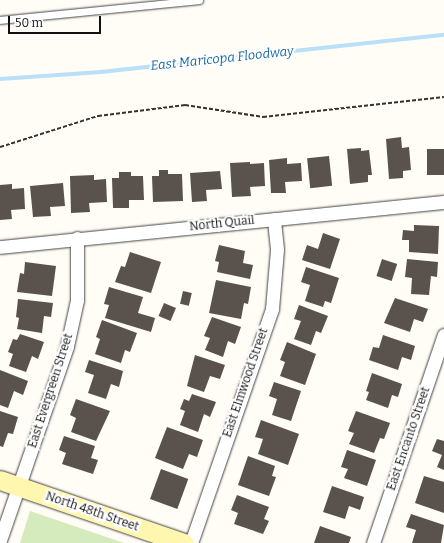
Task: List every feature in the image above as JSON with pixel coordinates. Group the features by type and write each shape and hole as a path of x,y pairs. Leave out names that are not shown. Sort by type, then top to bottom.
{"street":[{"name":"North Quail","path":"0,247 76,238 444,202"},
{"name":"East Elmwood Street","path":"192,543 272,309 277,249 274,219"},
{"name":"East Evergreen Street","path":"0,540 67,346 76,308 76,238"},
{"name":"East Encanto Street","path":"373,543 444,335"},
{"name":"North 48th Street","path":"0,480 184,543"}],"lane":[{"path":"0,20 198,0"}],"path":[{"path":"0,147 98,116 185,105 263,117 444,97"}],"green space":[{"path":"30,511 124,543 20,543"}],"building":[{"path":"401,137 402,148 409,147 411,170 403,171 403,178 389,179 386,139"},
{"path":"361,148 361,151 369,150 372,175 368,175 368,182 350,184 347,149"},
{"path":"427,149 444,149 444,175 427,175"},
{"path":"329,156 332,186 310,188 307,158"},
{"path":"287,158 287,164 301,163 302,181 285,182 286,193 271,193 269,160"},
{"path":"250,162 250,164 264,163 265,186 250,187 251,196 232,197 230,163"},
{"path":"159,170 168,170 168,174 182,174 183,201 153,202 152,176 159,176"},
{"path":"220,171 222,189 206,190 207,201 192,202 190,173"},
{"path":"119,172 131,172 131,176 143,176 144,200 129,200 129,208 113,208 112,178 119,178"},
{"path":"94,175 94,180 106,179 107,202 89,203 90,212 71,213 70,176"},
{"path":"63,183 65,206 50,207 51,216 33,217 30,186"},
{"path":"12,184 12,189 24,188 25,209 11,210 12,219 0,220 0,185"},
{"path":"414,225 439,226 438,254 409,252 409,240 402,240 403,230 414,231"},
{"path":"323,233 340,239 330,269 302,260 307,245 318,249"},
{"path":"219,245 245,251 243,263 253,265 250,279 217,272 219,262 215,261"},
{"path":"130,252 161,262 151,293 115,282 121,266 125,267"},
{"path":"382,259 397,264 392,281 376,276"},
{"path":"407,259 438,262 437,277 431,276 429,295 411,294 412,278 405,277"},
{"path":"25,262 56,266 52,296 17,292 20,273 24,274"},
{"path":"306,267 339,278 331,303 325,301 323,307 305,301 310,285 301,282"},
{"path":"216,280 251,287 248,304 244,303 241,319 209,313"},
{"path":"109,287 143,297 138,313 155,318 151,332 105,318 109,305 104,304"},
{"path":"183,291 192,293 189,306 180,304"},
{"path":"395,298 428,309 423,322 414,319 410,332 384,323"},
{"path":"18,299 53,303 51,317 44,316 42,333 17,329 19,318 16,317"},
{"path":"164,303 176,308 170,321 159,316"},
{"path":"299,305 328,316 321,333 316,331 311,345 294,339 301,321 294,319"},
{"path":"212,317 241,327 235,344 228,341 223,357 205,350 210,338 204,336"},
{"path":"102,320 137,333 130,352 125,350 121,363 95,354 100,339 96,337"},
{"path":"20,334 44,342 38,359 32,356 26,372 9,366 13,354 8,352 13,339 17,340"},
{"path":"383,335 415,346 411,360 402,357 398,370 369,360 373,347 379,348"},
{"path":"287,342 316,354 305,385 280,376 285,362 280,360"},
{"path":"195,355 225,365 220,379 210,376 204,392 187,386"},
{"path":"89,360 123,371 119,387 111,384 106,399 88,393 94,375 85,372"},
{"path":"0,370 28,381 23,395 14,391 8,408 0,405"},
{"path":"372,373 402,384 398,397 392,395 388,408 366,400 369,392 366,391"},
{"path":"274,382 301,391 291,421 272,415 277,399 269,396"},
{"path":"192,394 216,402 210,417 204,414 198,432 180,425 185,411 180,409 184,399 189,401"},
{"path":"76,399 110,411 96,441 71,432 76,418 70,415"},
{"path":"0,411 18,417 13,434 8,433 3,447 0,446"},
{"path":"356,411 390,423 384,439 380,438 374,453 349,444 354,433 348,431"},
{"path":"261,420 299,434 288,465 258,454 263,439 255,437"},
{"path":"167,427 203,440 197,457 189,454 183,469 155,458"},
{"path":"64,436 95,446 91,458 98,460 93,474 62,464 66,453 59,450"},
{"path":"437,439 444,441 444,470 437,467 442,455 432,451"},
{"path":"347,450 376,460 367,486 344,478 348,469 341,467"},
{"path":"248,456 275,466 272,476 276,477 269,496 238,485"},
{"path":"161,469 188,479 177,509 150,499"},
{"path":"424,476 444,482 444,513 415,503"},
{"path":"332,486 364,497 360,510 349,506 345,519 323,512"},
{"path":"237,495 269,507 264,519 269,521 263,534 234,524 238,513 231,510"},
{"path":"411,514 444,525 441,543 412,543 416,530 406,527"},
{"path":"320,526 351,537 349,543 314,543"}],"waterway":[{"name":"East Maricopa Floodway","path":"0,79 101,72 444,35"}]}
